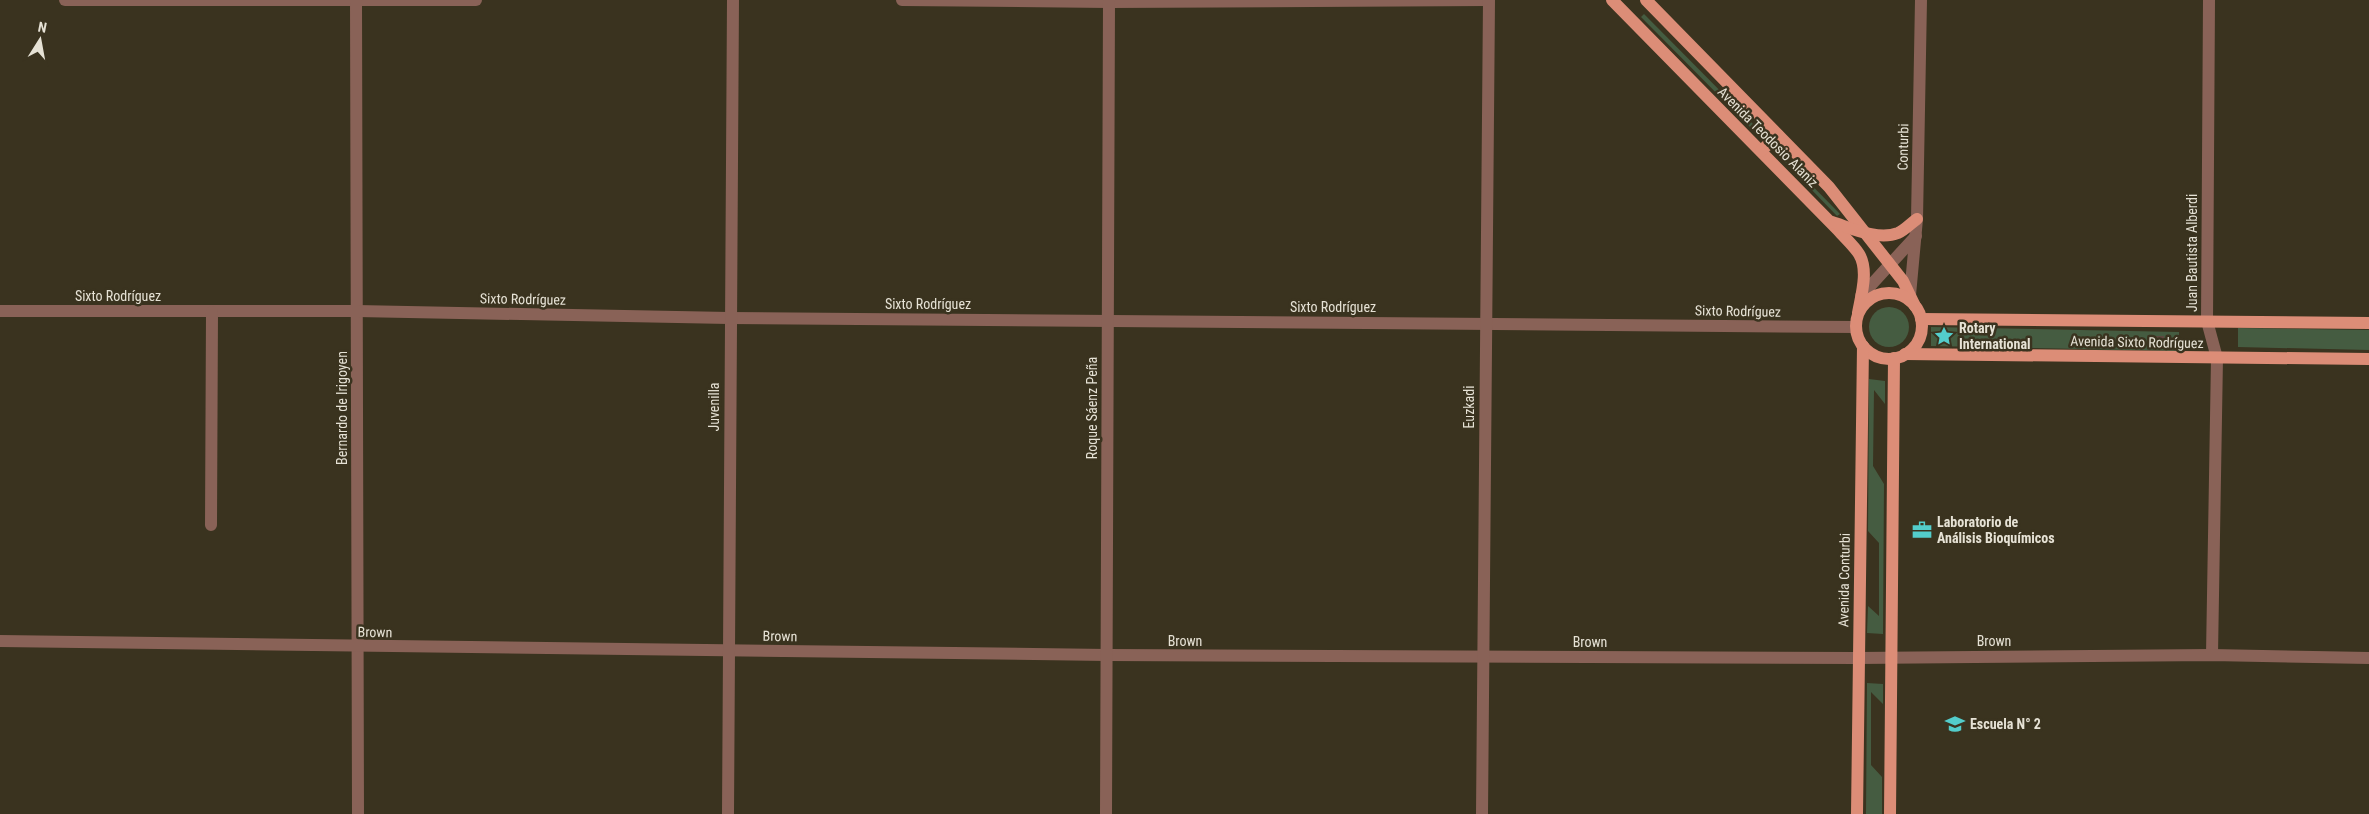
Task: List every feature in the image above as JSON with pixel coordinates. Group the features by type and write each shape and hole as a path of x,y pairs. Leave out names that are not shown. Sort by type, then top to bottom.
{"main road":[{"name":"Avenida Teodosio Alaniz","path":"1612,0 1830,221 1860,256 1864,266 1858,313"},
{"name":"Avenida Teodosio Alaniz","path":"1646,0 1829,187 1903,281 1913,300"},
{"path":"1761,151 1778,135"},
{"path":"1830,221 1866,232 1886,235 1899,232 1917,219"},
{"path":"1880,294 1899,294 1913,300 1921,319 1922,327 1917,343 1900,356 1877,357 1863,346 1856,327 1858,313 1870,298 1880,294"},
{"name":"Avenida Sixto Rodríguez","path":"1921,319 2369,323"},
{"name":"Avenida Conturbi","path":"1857,814 1857,658 1863,346"},
{"path":"1890,814 1900,356"},
{"name":"Avenida Sixto Rodríguez","path":"1900,356 2369,359"}],"street":[{"path":"65,0 476,0"},
{"name":"Juvenilla","path":"728,814 732,0"},
{"path":"902,0 1109,2 1488,0"},
{"name":"Euzkadi","path":"1482,814 1484,323 1488,0"},
{"name":"Conturbi","path":"1913,300 1917,219 1921,0"},
{"name":"Juan Bautista Alberdi","path":"2209,0 2206,321 2217,358 2212,655"},
{"name":"Bernardo de Irigoyen","path":"356,1 358,814"},
{"name":"Roque Sáenz Peña","path":"1106,814 1109,2"},
{"path":"1861,296 1916,236"},
{"name":"Sixto Rodríguez","path":"0,310 357,311 729,318 1856,327"},
{"path":"211,525 212,312"},
{"name":"Brown","path":"0,641 1107,655 1857,658 1892,656 2212,655 2369,658"}],"green space":[{"path":"1644,14 1755,126 1752,129 1641,17"},
{"path":"1780,153 1840,214 1837,216 1778,155"},
{"path":"1893,307 1900,310 1906,316 1909,327 1908,335 1900,344 1893,347 1885,347 1878,344 1870,335 1869,323 1872,316 1881,308"},
{"path":"1931,327 2179,332 2179,351 1931,346"},
{"path":"2238,328 2369,330 2369,350 2238,347"},
{"path":"1869,379 1885,381 1885,404 1874,390 1873,466 1884,484 1883,634 1867,633 1868,606 1879,616 1879,543 1868,531"},
{"path":"1867,683 1883,684 1883,704 1871,692 1871,765 1882,777 1882,814 1866,814"}],"building":[{"path":"2155,336 2164,336 2164,346 2154,346"}],"place":[{"name":"Rotary International","path":"1944,336"},
{"name":"Laboratorio de Análisis Bioquímicos","path":"1922,530"},
{"name":"Escuela N° 2","path":"1955,724"}]}
